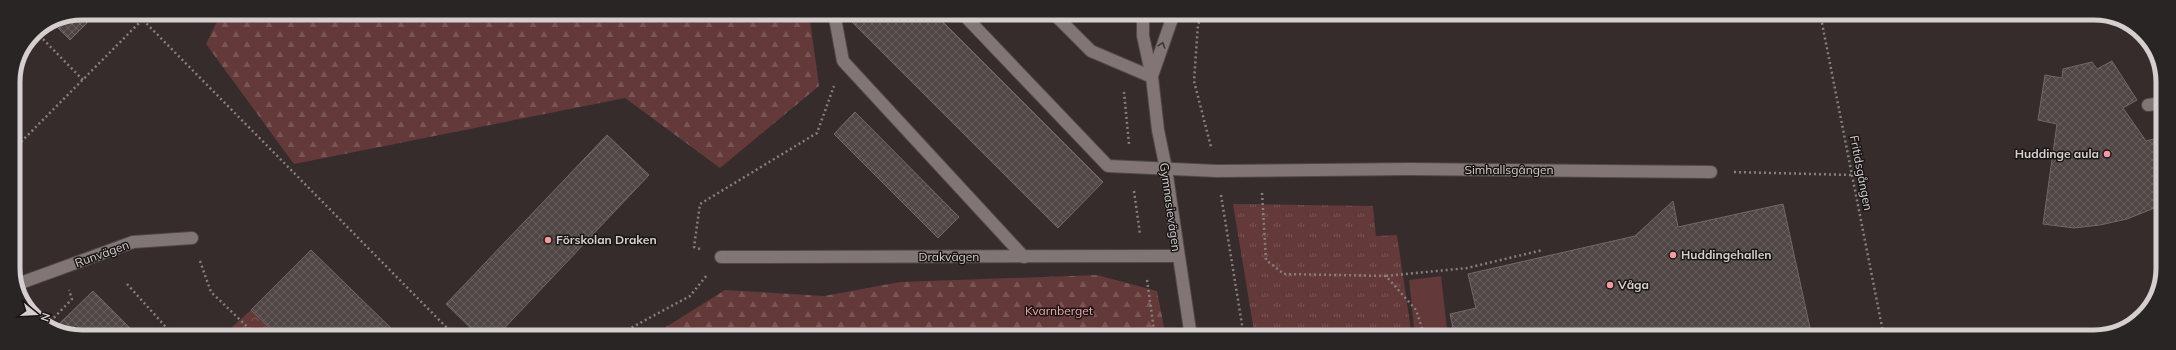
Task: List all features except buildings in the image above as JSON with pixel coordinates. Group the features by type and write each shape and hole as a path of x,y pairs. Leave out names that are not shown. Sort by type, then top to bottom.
{"street":[{"path":"835,20 843,61 1024,257"},
{"name":"Simhallsgången","path":"969,20 1108,166 1261,171 1409,169 1711,172"},
{"path":"1060,20 1091,51 1152,77"},
{"name":"Gymnasievägen","path":"1143,20 1143,36 1152,77 1158,130 1166,169 1190,330"},
{"name":"Gymnasievägen","path":"1152,77 1172,20"},
{"path":"2148,105 2156,104"},
{"name":"Runvägen","path":"22,283 133,242 192,238"},
{"name":"Drakvägen","path":"721,258 1178,256"}],"path":[{"path":"20,143 143,20 449,330"},
{"name":"Fritidsgången","path":"1821,20 1883,330"},
{"path":"40,36 83,80"},
{"path":"627,330 690,296 721,258 694,247 700,204 817,133 843,61"},
{"path":"1261,171 1266,260 1284,274 1386,276 1467,268 1543,250"},
{"path":"1711,172 1852,175"},
{"path":"192,238 211,292 251,330"},
{"path":"51,321 72,299 62,268"},
{"path":"1386,276 1416,310 1423,330"},
{"path":"127,284 169,330"}],"green space":[{"path":"218,20 810,20 819,86 720,168 625,98 294,164 206,44"},
{"path":"1233,204 1373,206 1376,236 1397,235 1411,330 1254,330"},
{"name":"Kvarnberget","path":"1097,275 1157,291 1165,330 661,330 725,290 824,296 900,282"},
{"path":"1441,276 1447,330 1414,330 1409,280"},
{"path":"251,310 272,330 229,330"}],"place":[{"name":"Huddinge aula","path":"2107,154"},
{"name":"Förskolan Draken","path":"548,240"},
{"name":"Huddingehallen","path":"1673,255"},
{"name":"Våga","path":"1610,285"}]}
